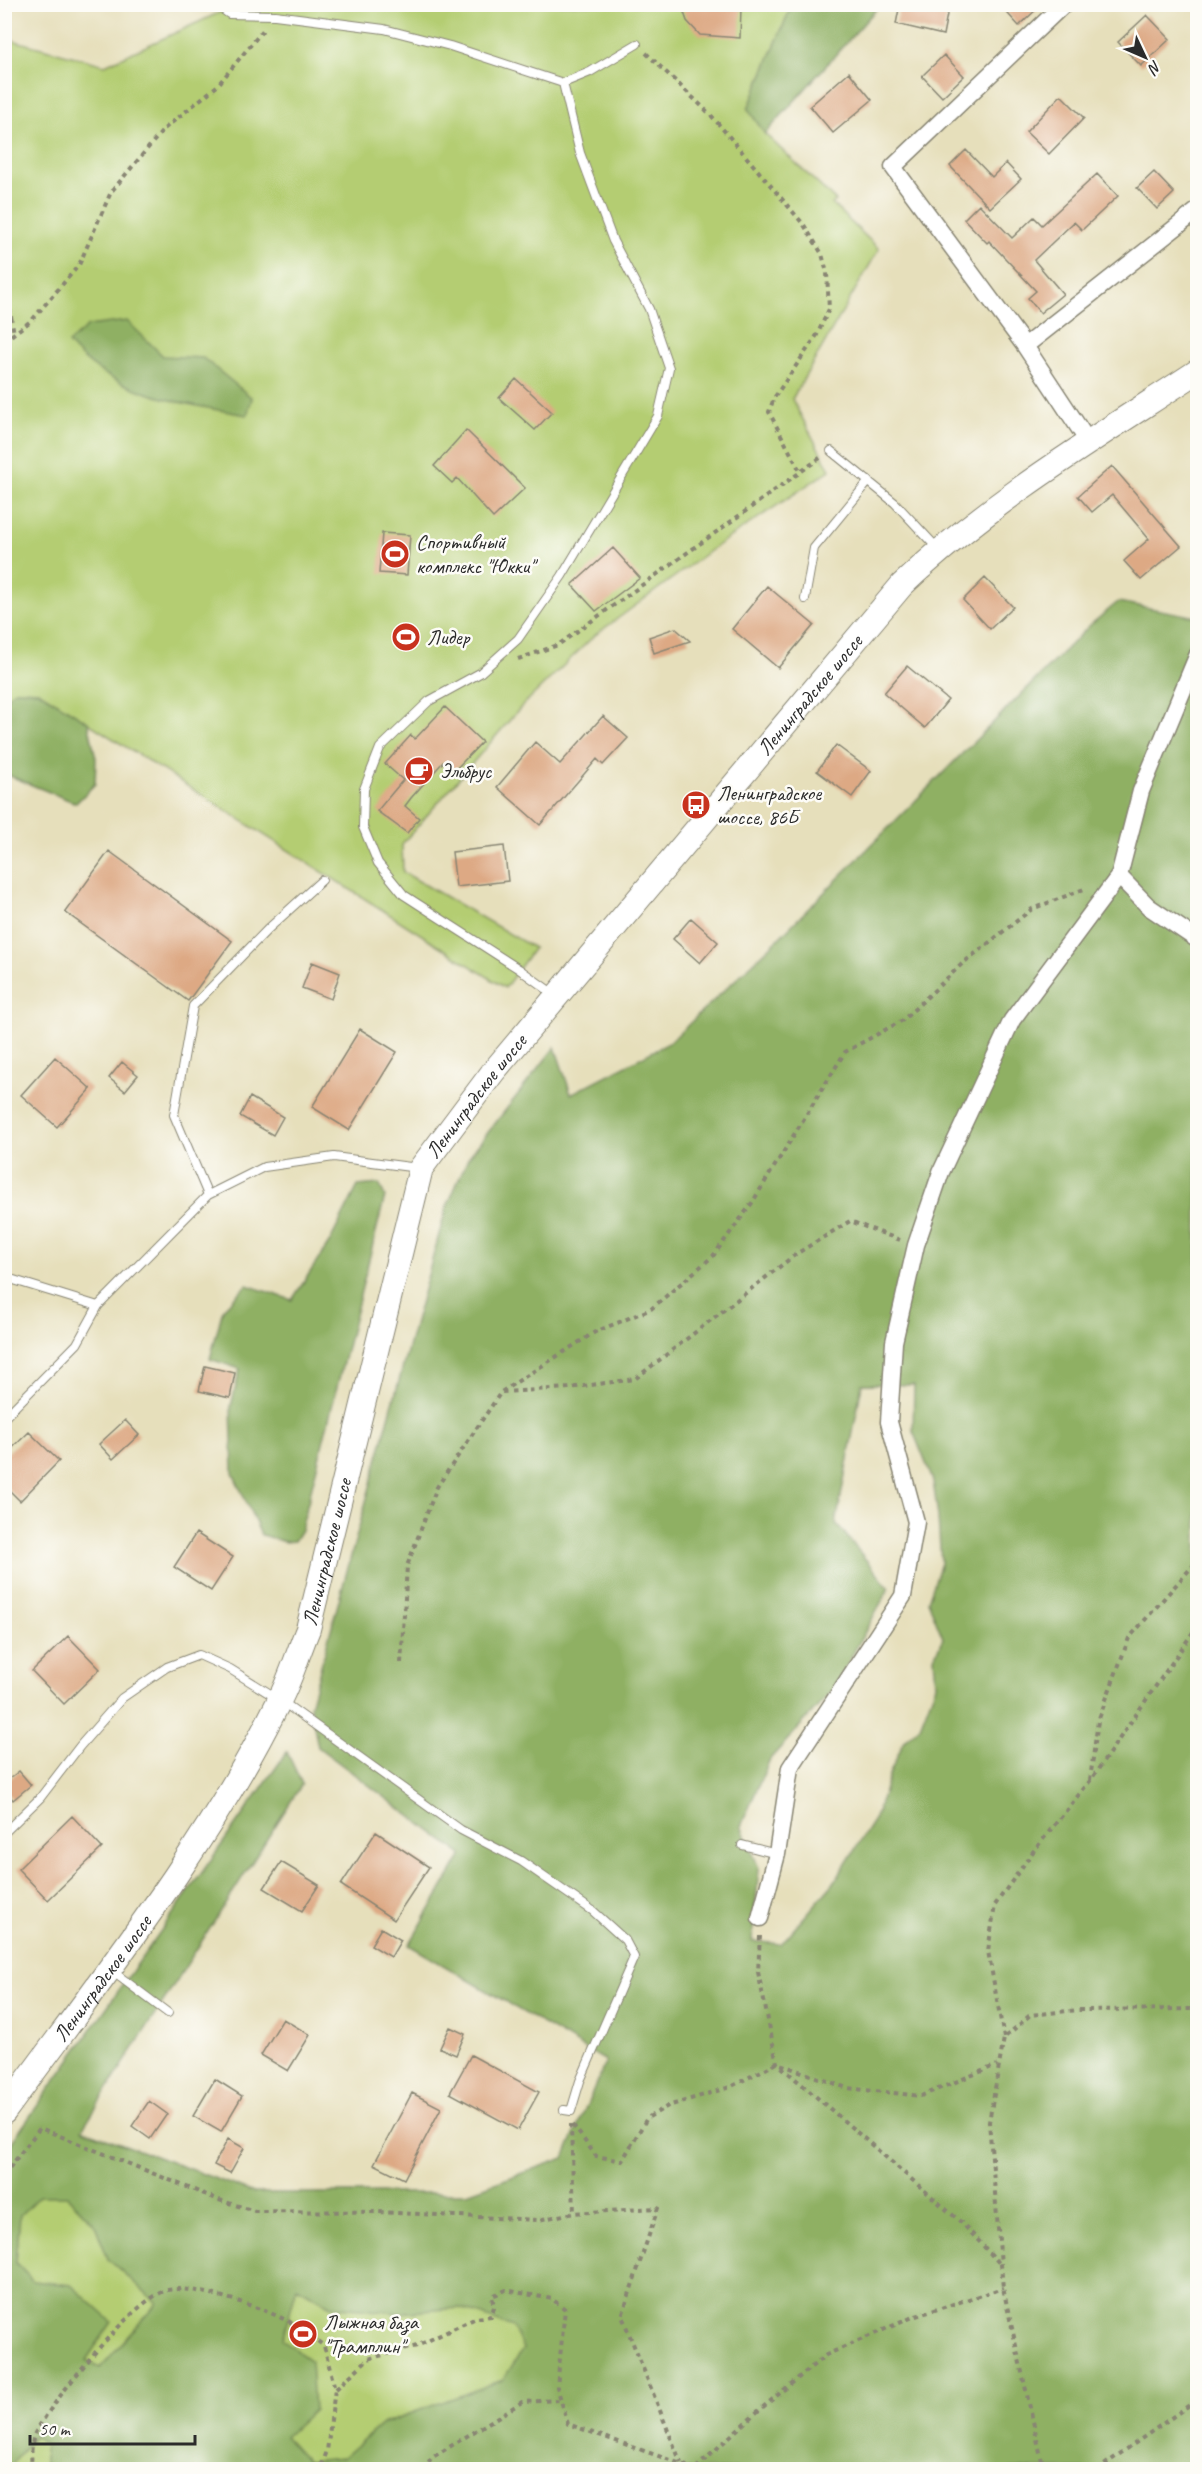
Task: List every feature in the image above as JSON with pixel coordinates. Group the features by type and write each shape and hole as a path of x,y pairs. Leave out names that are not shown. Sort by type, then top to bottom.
{"main road":[{"name":"Ленинградское шоссе","path":"4,2112 167,1888 224,1802 280,1700 308,1629 421,1168 493,1072 902,585 939,549 986,512 1197,371"}],"street":[{"path":"1064,4 893,167 1025,346 1089,443"},
{"path":"1025,346 1197,210"},
{"path":"760,1918 777,1854 790,1768 903,1596 916,1522 889,1422 894,1342 916,1245 941,1172 1012,1020 1119,876 1141,791 1197,654"},
{"path":"1119,876 1149,907 1197,940"}],"lane":[{"path":"214,4 229,14 275,15 384,28 450,46 563,83 590,72 637,44"},
{"path":"558,997 519,969 404,895 378,863 363,827 364,789 380,748 429,701 480,673 518,639 562,576 658,416 669,368 649,309 613,241 580,153 563,83"},
{"path":"831,451 903,510 939,549"},
{"path":"805,599 814,548 869,481"},
{"path":"208,1195 174,1114 193,1006 268,929 322,880"},
{"path":"4,1418 77,1344 98,1306 208,1195 264,1167 334,1157 421,1168"},
{"path":"4,1277 98,1306"},
{"path":"4,1833 40,1798 80,1746 122,1698 167,1667 199,1655 230,1669 280,1700 460,1830 521,1861 593,1911 625,1941 634,1957 580,2081 571,2111 564,2110"},
{"path":"742,1845 777,1854"},
{"path":"109,1968 168,2013"}],"path":[{"path":"4,341 32,320 79,265 111,192 164,129 217,86 275,15"},
{"path":"637,44 710,114 804,225 822,255 827,273 829,309 817,335 774,398 769,412 800,471"},
{"path":"4,302 9,304 14,334"},
{"path":"558,645 831,451"},
{"path":"401,1663 407,1566 436,1487 501,1392 595,1332 651,1309 686,1279 712,1256 752,1203 845,1052 903,1020 963,963 1032,909 1087,888"},
{"path":"501,1392 569,1388 635,1379 796,1254 850,1221 916,1245"},
{"path":"1090,1781 1098,1721 1129,1638 1197,1560"},
{"path":"1044,2469 1003,2288 1001,2265 989,2122 1004,2038 988,1951 995,1905 1032,1852 1090,1781 1197,1625"},
{"path":"760,1918 758,1972 777,2063 962,2223 1001,2265"},
{"path":"1004,2038 1030,2015 1078,2010 1197,2009"},
{"path":"574,2213 571,2122 596,2156 622,2161 647,2118 668,2106 730,2087 777,2063 847,2088 921,2096 998,2065"},
{"path":"4,2175 40,2128 219,2200 255,2211 378,2212 538,2220 574,2213 658,2208 622,2316 681,2463"},
{"path":"335,2389 368,2359 417,2346 477,2318 490,2316 494,2307 492,2296 506,2290 552,2299 565,2309 557,2387 568,2424 697,2469 751,2417 826,2355 913,2317 1003,2288"},
{"path":"31,2469 34,2436 66,2389 104,2343 138,2310 168,2290 208,2293 293,2324 324,2346 335,2389 327,2451 320,2469"},
{"path":"1097,2469 1197,2399"},
{"path":"423,2469 433,2457 522,2402 560,2400"}],"green space":[{"path":"236,5 792,5 748,109 765,134 836,201 832,204 879,249 792,399 830,470 715,547 594,636 523,705 402,844 403,872 534,948 505,988 38,691 15,690 5,699 4,38 105,65"},
{"path":"792,5 880,5 765,134 748,109"},
{"path":"127,321 163,356 203,358 252,398 247,415 174,401 127,385 105,374 85,360 68,343 88,326"},
{"path":"1118,602 1197,617 1197,2469 45,2470 45,2445 34,2436 9,2469 5,2469 4,2153 287,1752 302,1784 82,2129 254,2193 467,2193 564,2158 606,2061 409,1945 462,1855 318,1747 310,1706 446,1209 468,1158 555,1047 571,1094 669,1043 776,941 1089,626","holes":["862,1384 914,1385 913,1431 933,1481 938,1517 941,1563 928,1601 943,1638 934,1657 936,1685 920,1726 904,1741 890,1773 875,1818 833,1884 781,1944 752,1941 759,1868 741,1826 770,1759 833,1690 889,1588 836,1523","39,2196 67,2196 95,2225 108,2259 157,2303 100,2368 86,2360 112,2322 71,2285 33,2281 16,2263 20,2215","297,2287 331,2306 398,2313 460,2308 513,2327 523,2349 503,2380 382,2424 343,2458 307,2461 285,2437 314,2410 311,2361 282,2340"]},
{"path":"15,690 38,691 88,722 96,758 95,784 76,803 5,774 5,699"},
{"path":"379,1184 385,1196 301,1530 294,1541 285,1542 261,1535 233,1473 231,1406 240,1369 210,1359 223,1309 247,1285 292,1300 329,1243 358,1186"},
{"name":"Лыжная база \"Трамплин\"","path":"50,2154 256,2225 642,2224 552,2469 5,2469 4,2189"}],"building":[{"path":"681,4 741,7 740,38 700,35 687,21"},
{"path":"900,4 949,4 943,35 896,24"},
{"path":"999,4 1042,4 1019,26"},
{"path":"1147,15 1170,39 1141,66 1118,42"},
{"path":"944,55 964,76 942,97 922,76"},
{"path":"849,72 872,100 833,133 810,106"},
{"path":"1061,95 1084,118 1049,154 1026,132"},
{"path":"966,150 992,177 1006,163 1021,179 990,208 950,166"},
{"path":"1154,172 1174,193 1157,209 1137,188"},
{"path":"1097,174 1118,196 1082,230 1074,222 1034,260 1063,294 1040,313 1028,298 1036,291 989,241 987,243 964,219 979,204 1012,238 1034,217 1042,225"},
{"path":"516,379 552,412 535,430 499,398"},
{"path":"466,430 525,488 493,518 457,478 452,483 434,466"},
{"path":"1112,466 1181,546 1141,580 1124,561 1149,539 1112,495 1092,512 1078,496"},
{"name":"Спортивный комплекс \"Юкки\"","path":"382,533 410,535 407,575 379,573"},
{"path":"613,548 640,578 596,611 572,585"},
{"path":"985,578 1013,607 990,629 963,600"},
{"path":"767,586 814,625 778,668 732,629"},
{"path":"675,628 690,641 654,653 649,637"},
{"path":"907,666 948,700 925,728 884,693"},
{"path":"445,707 482,742 453,772 443,762 411,798 405,806 419,818 407,833 377,811 403,780 385,764 411,735 415,739"},
{"path":"603,716 628,738 603,765 597,759 540,825 497,787 535,742 560,764"},
{"path":"836,745 871,771 852,797 817,771"},
{"path":"504,846 508,881 456,887 452,852"},
{"path":"109,851 232,941 188,1001 65,912"},
{"path":"691,918 718,942 700,963 673,939"},
{"path":"312,962 340,973 331,999 302,988"},
{"path":"360,1029 397,1052 349,1130 312,1107"},
{"path":"55,1057 91,1089 57,1127 21,1095"},
{"path":"122,1062 138,1075 125,1091 109,1078"},
{"path":"250,1097 283,1117 273,1135 240,1116"},
{"path":"205,1366 235,1373 230,1398 199,1391"},
{"path":"125,1420 139,1435 113,1459 99,1444"},
{"path":"29,1432 59,1461 20,1501 4,1485 4,1456"},
{"path":"196,1533 233,1557 211,1591 174,1567"},
{"path":"68,1636 100,1669 64,1704 32,1671"},
{"path":"19,1771 31,1785 13,1800 4,1789 4,1783"},
{"path":"72,1816 102,1848 48,1900 18,1869"},
{"path":"376,1832 429,1867 394,1920 341,1885"},
{"path":"281,1862 319,1885 302,1911 264,1888"},
{"path":"381,1928 401,1940 391,1957 371,1945"},
{"path":"283,2019 310,2035 288,2071 261,2055"},
{"path":"450,2027 465,2034 456,2055 440,2048"},
{"path":"471,2055 539,2092 518,2130 450,2093"},
{"path":"215,2079 242,2096 221,2132 193,2116"},
{"path":"412,2093 441,2108 404,2179 374,2164"},
{"path":"149,2101 167,2114 150,2139 132,2126"},
{"path":"228,2139 244,2148 230,2173 214,2165"}],"place":[{"name":"Спортивный комплекс \"Юкки\"","path":"395,554"},
{"name":"Лидер","path":"406,637"},
{"name":"Эльбрус","path":"419,771"},
{"name":"Ленинградское шоссе, 86Б","path":"696,805"},
{"name":"Лыжная база \"Трамплин\"","path":"303,2334"}]}
